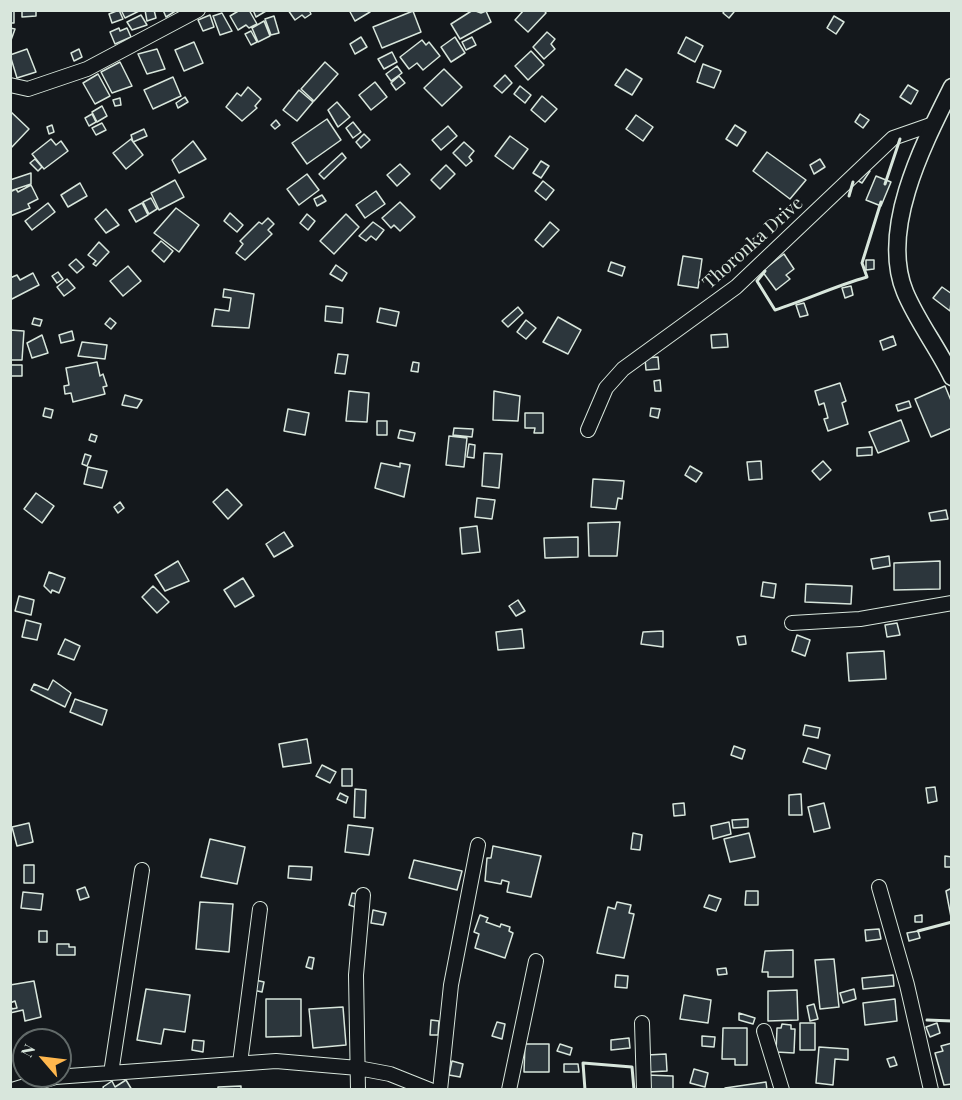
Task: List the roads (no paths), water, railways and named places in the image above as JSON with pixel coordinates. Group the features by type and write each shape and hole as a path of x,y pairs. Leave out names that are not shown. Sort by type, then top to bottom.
{"street":[{"path":"10,85 28,89 87,69 198,10"},
{"path":"951,87 933,124 906,192 901,218 900,264 905,292 951,377"},
{"name":"Thoronka Drive","path":"588,430 606,388 623,369 736,287 893,138 933,124"},
{"path":"792,623 860,619 951,603"},
{"path":"440,1089 451,985 478,845"},
{"path":"111,1072 142,870"},
{"path":"879,887 907,985 931,1089"},
{"path":"358,1089 356,975 363,895"},
{"path":"240,1063 260,909"},
{"path":"508,1089 536,961"},
{"path":"642,1023 644,1089"},
{"path":"764,1031 782,1089"},
{"path":"12,1089 55,1077 240,1063 296,1062 358,1068 390,1074 430,1089"}]}
